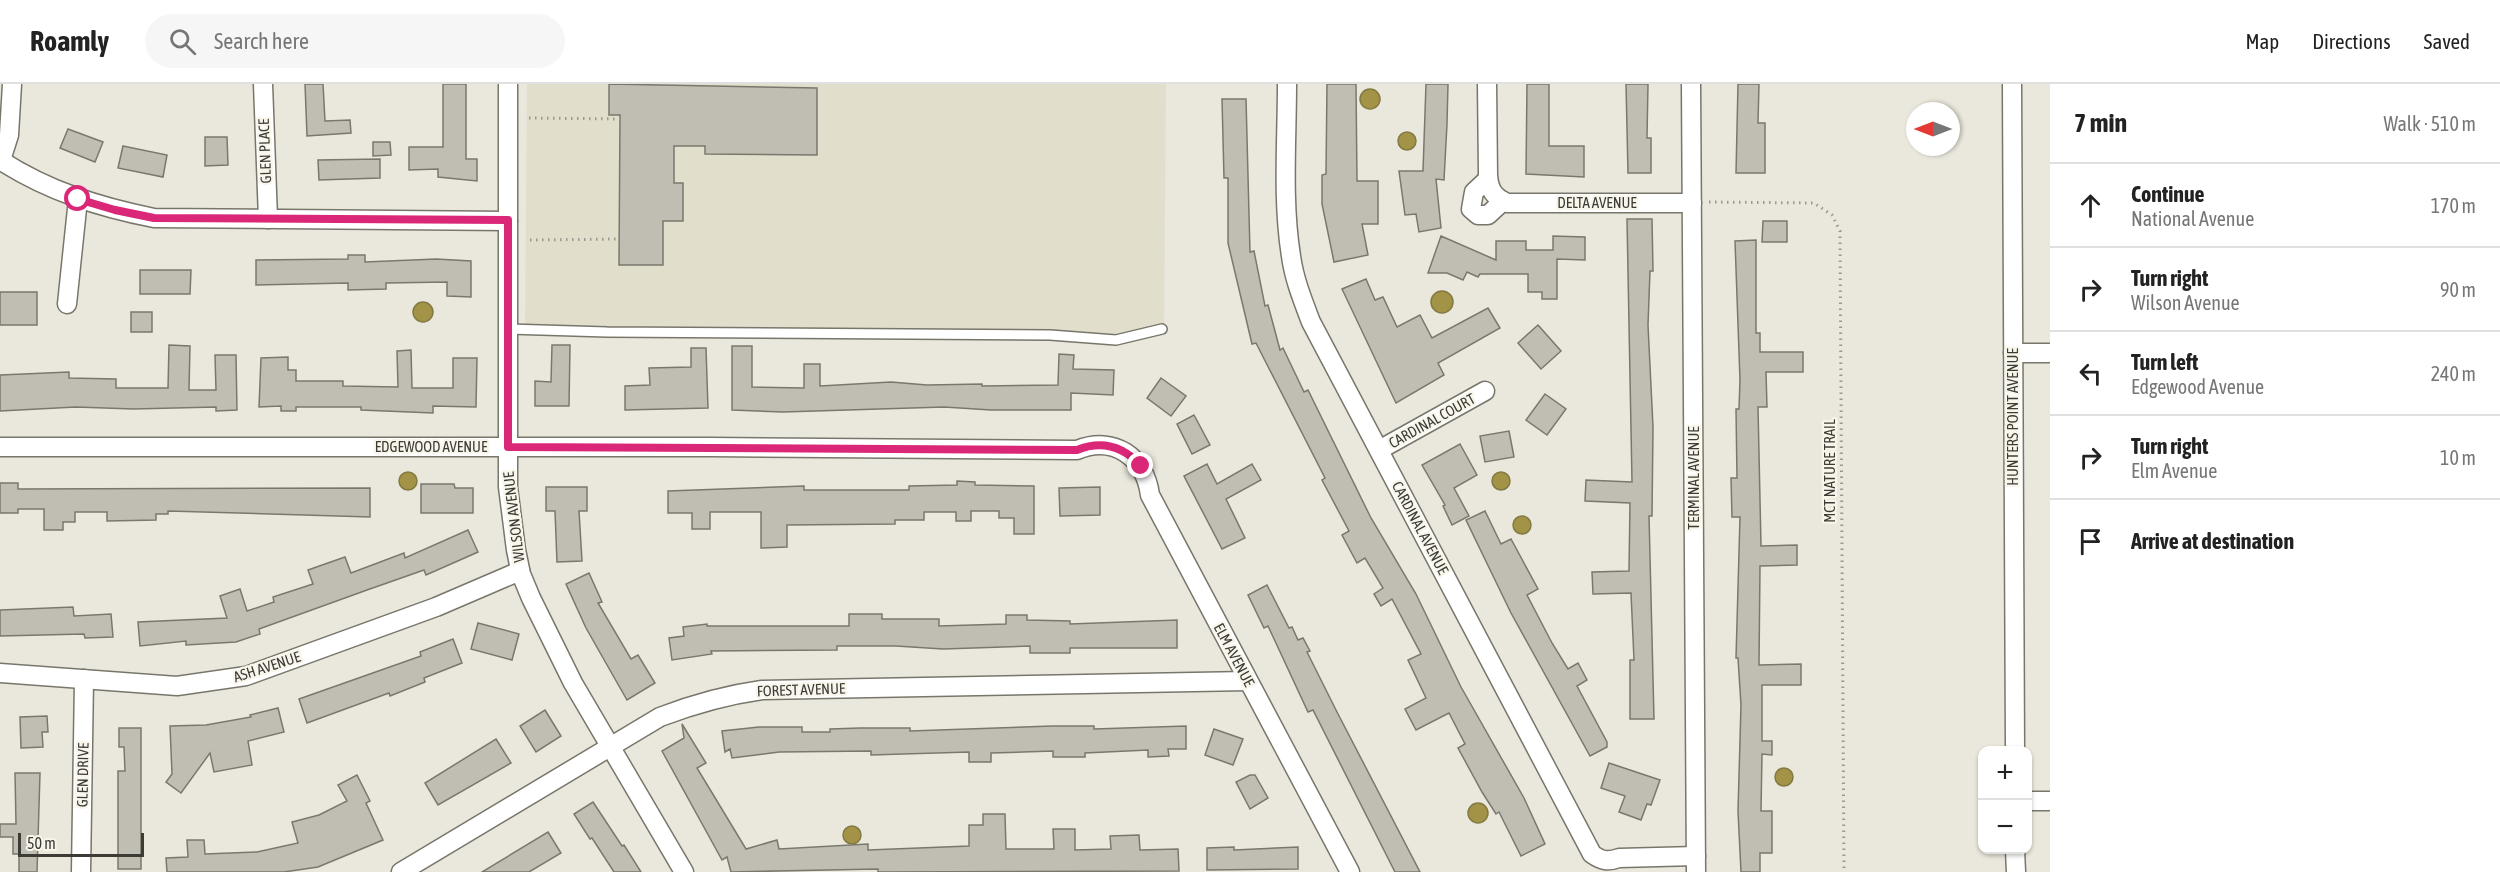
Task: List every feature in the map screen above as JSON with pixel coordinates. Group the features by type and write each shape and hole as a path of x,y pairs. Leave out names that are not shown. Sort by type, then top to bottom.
{"street":[{"path":"12,84 9,135 0,160 45,186 115,210 154,218 508,220"},
{"name":"GLEN PLACE","path":"263,84 268,219"},
{"name":"WILSON AVENUE","path":"508,84 508,447 513,531 520,571 573,683 684,872"},
{"name":"CARDINAL AVENUE","path":"1287,84 1287,223 1291,257 1299,290 1311,322 1593,854 1600,860 1610,861 1619,858 1696,864"},
{"path":"1487,84 1489,188 1496,198 1503,201 1488,215 1478,215 1472,209 1474,192 1478,185 1488,179"},
{"name":"TERMINAL AVENUE","path":"1691,84 1696,864"},
{"name":"HUNTERS POINT AVENUE","path":"2012,84 2015,746"},
{"path":"67,304 78,199"},
{"name":"DELTA AVENUE","path":"1503,201 1517,203 1692,202"},
{"path":"2013,353 2050,353"},
{"name":"CARDINAL COURT","path":"1379,450 1485,391"},
{"name":"EDGEWOOD AVENUE","path":"0,447 1077,450 1100,444 1113,446"},
{"name":"ELM AVENUE","path":"1113,446 1132,456 1141,466 1148,480 1150,495 1350,872"},
{"name":"ASH AVENUE","path":"0,673 177,686 246,676 436,607 520,571"},
{"name":"GLEN DRIVE","path":"81,872 84,679"},
{"name":"FOREST AVENUE","path":"400,872 660,717 694,704 762,690 1248,681"},
{"path":"2032,801 2050,801"},
{"path":"2015,854 2016,872"}],"lane":[{"path":"508,329 607,332 1050,335 1116,340 1143,336 1162,329"}],"path":[{"path":"529,118 620,119"},
{"name":"MCT NATURE TRAIL","path":"1692,202 1814,203 1832,215 1840,231 1844,872"},
{"path":"530,240 619,239"}],"shaded area":[{"path":"527,84 1166,84 1164,334 525,329"},
{"path":"1370,89 1377,92 1380,99 1377,106 1370,109 1363,106 1360,99 1363,92"},
{"path":"1407,132 1413,135 1416,141 1413,147 1407,150 1401,147 1398,141 1401,135"},
{"path":"1442,291 1450,294 1453,302 1450,310 1442,313 1434,310 1431,302 1434,294"},
{"path":"423,302 430,305 433,312 430,319 423,322 416,319 413,312 416,305"},
{"path":"404,472 412,472 417,477 415,488 404,490 399,485 399,477"},
{"path":"1497,472 1505,472 1510,477 1508,488 1497,490 1492,485 1492,477"},
{"path":"1522,516 1528,519 1531,525 1528,531 1522,534 1516,531 1513,525 1516,519"},
{"path":"1780,768 1788,768 1793,773 1791,784 1780,786 1775,781 1775,773"},
{"path":"1478,803 1485,806 1488,813 1485,820 1478,823 1471,820 1468,813 1471,806"},
{"path":"848,826 856,826 861,831 859,842 848,844 843,839 843,831"}],"building":[{"path":"305,84 323,84 325,121 350,120 351,133 307,136"},
{"path":"443,84 466,84 466,159 477,159 477,181 438,177 438,169 409,170 409,147 443,147"},
{"path":"609,84 817,88 817,155 705,154 705,146 674,146 674,183 683,183 683,221 663,221 663,265 619,265 620,115 609,115"},
{"path":"1327,84 1356,84 1357,181 1378,181 1378,224 1362,224 1368,255 1334,262 1322,204 1322,175 1326,174"},
{"path":"1426,84 1448,84 1447,124 1444,180 1436,179 1441,228 1419,232 1416,214 1405,215 1399,171 1423,171"},
{"path":"1527,84 1549,84 1549,146 1584,146 1584,177 1526,174"},
{"path":"1626,84 1648,84 1647,138 1651,138 1651,173 1628,173"},
{"path":"1738,84 1759,84 1758,123 1765,123 1765,173 1736,173"},
{"path":"1222,99 1246,99 1250,252 1254,251 1265,306 1268,305 1280,350 1283,348 1304,392 1308,390 1371,518 1416,594 1461,687 1524,798 1545,844 1521,856 1499,812 1496,814 1458,748 1465,744 1449,713 1416,730 1405,709 1426,698 1408,660 1421,654 1392,599 1381,606 1374,594 1383,588 1365,558 1357,563 1342,535 1349,531 1322,480 1325,478 1256,343 1252,344 1228,243 1228,178 1224,178"},
{"path":"68,129 103,142 95,162 60,148"},
{"path":"205,137 227,137 228,165 205,166"},
{"path":"373,142 390,142 391,155 373,156"},
{"path":"123,146 167,155 163,177 118,168"},
{"path":"380,159 380,178 319,180 318,160"},
{"path":"1627,219 1652,219 1653,271 1650,271 1648,325 1653,427 1652,516 1649,516 1654,719 1630,719 1630,660 1634,660 1631,593 1593,594 1592,572 1629,571 1630,503 1585,501 1586,480 1632,482"},
{"path":"1763,221 1787,221 1787,242 1762,242"},
{"path":"1441,236 1496,260 1496,241 1526,241 1526,250 1553,250 1553,236 1585,237 1585,260 1557,259 1557,299 1542,299 1542,292 1528,292 1528,274 1480,274 1478,277 1467,272 1463,280 1447,273 1428,273"},
{"path":"1756,240 1756,333 1760,333 1760,352 1803,352 1803,372 1766,372 1767,407 1758,407 1761,546 1797,545 1797,565 1760,566 1759,665 1801,664 1801,685 1762,685 1762,741 1772,741 1772,755 1762,754 1761,811 1772,811 1772,853 1760,853 1760,872 1741,872 1738,811 1741,705 1738,658 1736,658 1740,517 1732,517 1731,478 1737,478 1736,409 1739,409 1740,380 1735,241"},
{"path":"348,255 365,255 365,262 436,259 471,261 471,297 447,296 447,282 386,283 386,289 348,290 348,283 256,285 256,260 348,259"},
{"path":"140,270 191,270 190,294 140,294"},
{"path":"1366,279 1375,300 1383,297 1397,327 1420,315 1432,338 1488,308 1500,328 1438,363 1444,375 1396,403 1342,289"},
{"path":"0,292 37,292 37,325 0,325"},
{"path":"131,312 152,312 152,332 131,332"},
{"path":"1538,325 1561,351 1541,369 1518,343"},
{"path":"169,345 190,346 189,390 216,390 215,355 236,355 237,410 216,411 216,407 133,409 76,407 0,411 0,375 69,372 69,378 116,379 116,388 168,388"},
{"path":"552,345 570,345 569,406 535,406 535,381 551,382"},
{"path":"732,346 752,346 752,387 804,388 804,364 820,364 820,386 891,382 927,385 982,384 982,386 1058,385 1059,354 1074,355 1073,369 1114,370 1113,395 1071,393 1071,410 991,410 944,407 783,412 732,410"},
{"path":"691,348 706,348 708,408 625,410 625,386 650,385 649,368 691,367"},
{"path":"411,350 412,388 453,388 453,358 477,358 476,407 433,406 433,413 361,410 361,407 296,407 296,411 281,411 281,406 259,407 261,358 288,357 288,370 296,370 296,381 343,381 343,386 398,387 397,351"},
{"path":"1161,378 1186,396 1171,416 1147,398"},
{"path":"1545,394 1566,409 1547,435 1526,420"},
{"path":"1194,415 1210,445 1192,454 1177,424"},
{"path":"1509,431 1514,457 1485,462 1480,436"},
{"path":"1460,444 1477,475 1454,488 1469,516 1452,525 1443,506 1445,505 1422,465"},
{"path":"1207,464 1217,484 1252,464 1261,480 1226,499 1245,538 1222,549 1184,476"},
{"path":"957,481 975,482 975,485 1034,486 1034,534 1014,534 1014,518 999,518 999,511 971,511 971,521 956,521 956,512 924,512 924,520 895,520 895,524 787,525 787,547 761,548 761,512 710,512 710,529 692,529 692,513 668,513 668,491 804,486 804,490 909,490 909,486 957,485"},
{"path":"0,483 18,483 18,489 370,488 370,517 168,511 168,514 156,514 156,520 107,521 107,512 75,512 75,522 63,522 63,530 44,530 44,509 18,509 18,513 0,513"},
{"path":"421,484 454,484 455,488 473,488 473,513 421,513"},
{"path":"546,487 587,487 587,511 579,511 582,561 557,562 555,511 546,511"},
{"path":"1100,487 1100,515 1060,516 1059,488"},
{"path":"1485,511 1501,544 1511,539 1538,589 1527,595 1552,643 1568,669 1578,663 1587,680 1577,686 1607,742 1607,747 1590,756 1511,613 1466,520"},
{"path":"468,530 478,552 426,575 424,570 259,629 260,634 236,642 186,645 186,641 140,646 138,622 227,618 220,596 240,589 247,611 274,602 273,597 313,584 308,570 345,557 351,573 404,553 405,558"},
{"path":"589,573 602,602 598,603 631,659 638,655 655,683 627,700 586,628 566,584"},
{"path":"1267,585 1289,628 1292,627 1298,640 1303,638 1310,651 1307,652 1420,872 1395,872 1313,710 1308,712 1268,626 1264,628 1248,595"},
{"path":"73,607 74,616 111,614 113,637 85,638 84,634 0,636 0,610"},
{"path":"849,614 882,614 882,619 939,619 939,626 1006,624 1006,615 1027,615 1027,620 1070,621 1070,624 1177,620 1177,648 1070,648 1070,653 1030,653 1030,646 943,649 837,646 837,650 711,651 712,654 672,660 669,638 684,636 683,627 707,624 707,626 849,626"},
{"path":"478,623 519,634 512,660 471,649"},
{"path":"453,639 462,663 424,678 425,682 390,696 389,693 307,723 299,699 421,656 420,652"},
{"path":"278,708 284,732 248,741 252,765 214,772 210,753 181,793 166,782 172,774 170,726 206,725 251,717 250,715"},
{"path":"545,710 561,736 536,752 520,726"},
{"path":"47,716 48,732 42,732 43,747 21,748 20,717"},
{"path":"682,724 706,763 697,768 746,849 777,840 779,849 868,844 868,850 969,846 969,825 983,825 983,814 1005,814 1006,849 1054,849 1053,829 1075,829 1075,850 1111,849 1110,836 1139,835 1140,850 1178,849 1179,871 878,872 878,869 731,872 727,857 722,860 662,751 684,738"},
{"path":"1094,726 1094,729 1186,726 1186,749 1168,749 1169,756 1148,757 1148,750 1085,753 1085,757 1053,757 1053,751 991,753 991,762 969,762 969,752 871,755 871,751 779,752 732,758 730,749 725,752 722,731 759,727 802,727 802,732 830,732 830,729 860,728 910,728 910,731"},
{"path":"119,728 141,728 141,869 118,869 118,771 125,771 124,747 119,747"},
{"path":"1214,729 1243,739 1233,765 1205,755"},
{"path":"496,739 511,763 438,805 425,783"},
{"path":"1609,763 1660,780 1651,805 1647,804 1641,820 1619,812 1625,796 1601,788"},
{"path":"15,773 40,773 37,872 19,872 19,854 13,854 13,837 0,837 0,824 16,824"},
{"path":"357,775 370,801 366,803 383,840 318,867 284,872 167,872 166,858 188,857 187,840 204,840 205,854 257,852 298,843 292,822 319,815 347,801 338,785"},
{"path":"1255,775 1268,798 1250,809 1236,782"},
{"path":"593,802 641,872 614,872 592,838 590,839 574,814"},
{"path":"548,832 561,853 529,872 482,872"},
{"path":"1234,847 1234,850 1298,847 1298,869 1207,870 1207,848"}],"route":[{"path":"78,199 154,218 508,220 508,447 1077,450 1100,444 1121,449 1141,466"}]}
